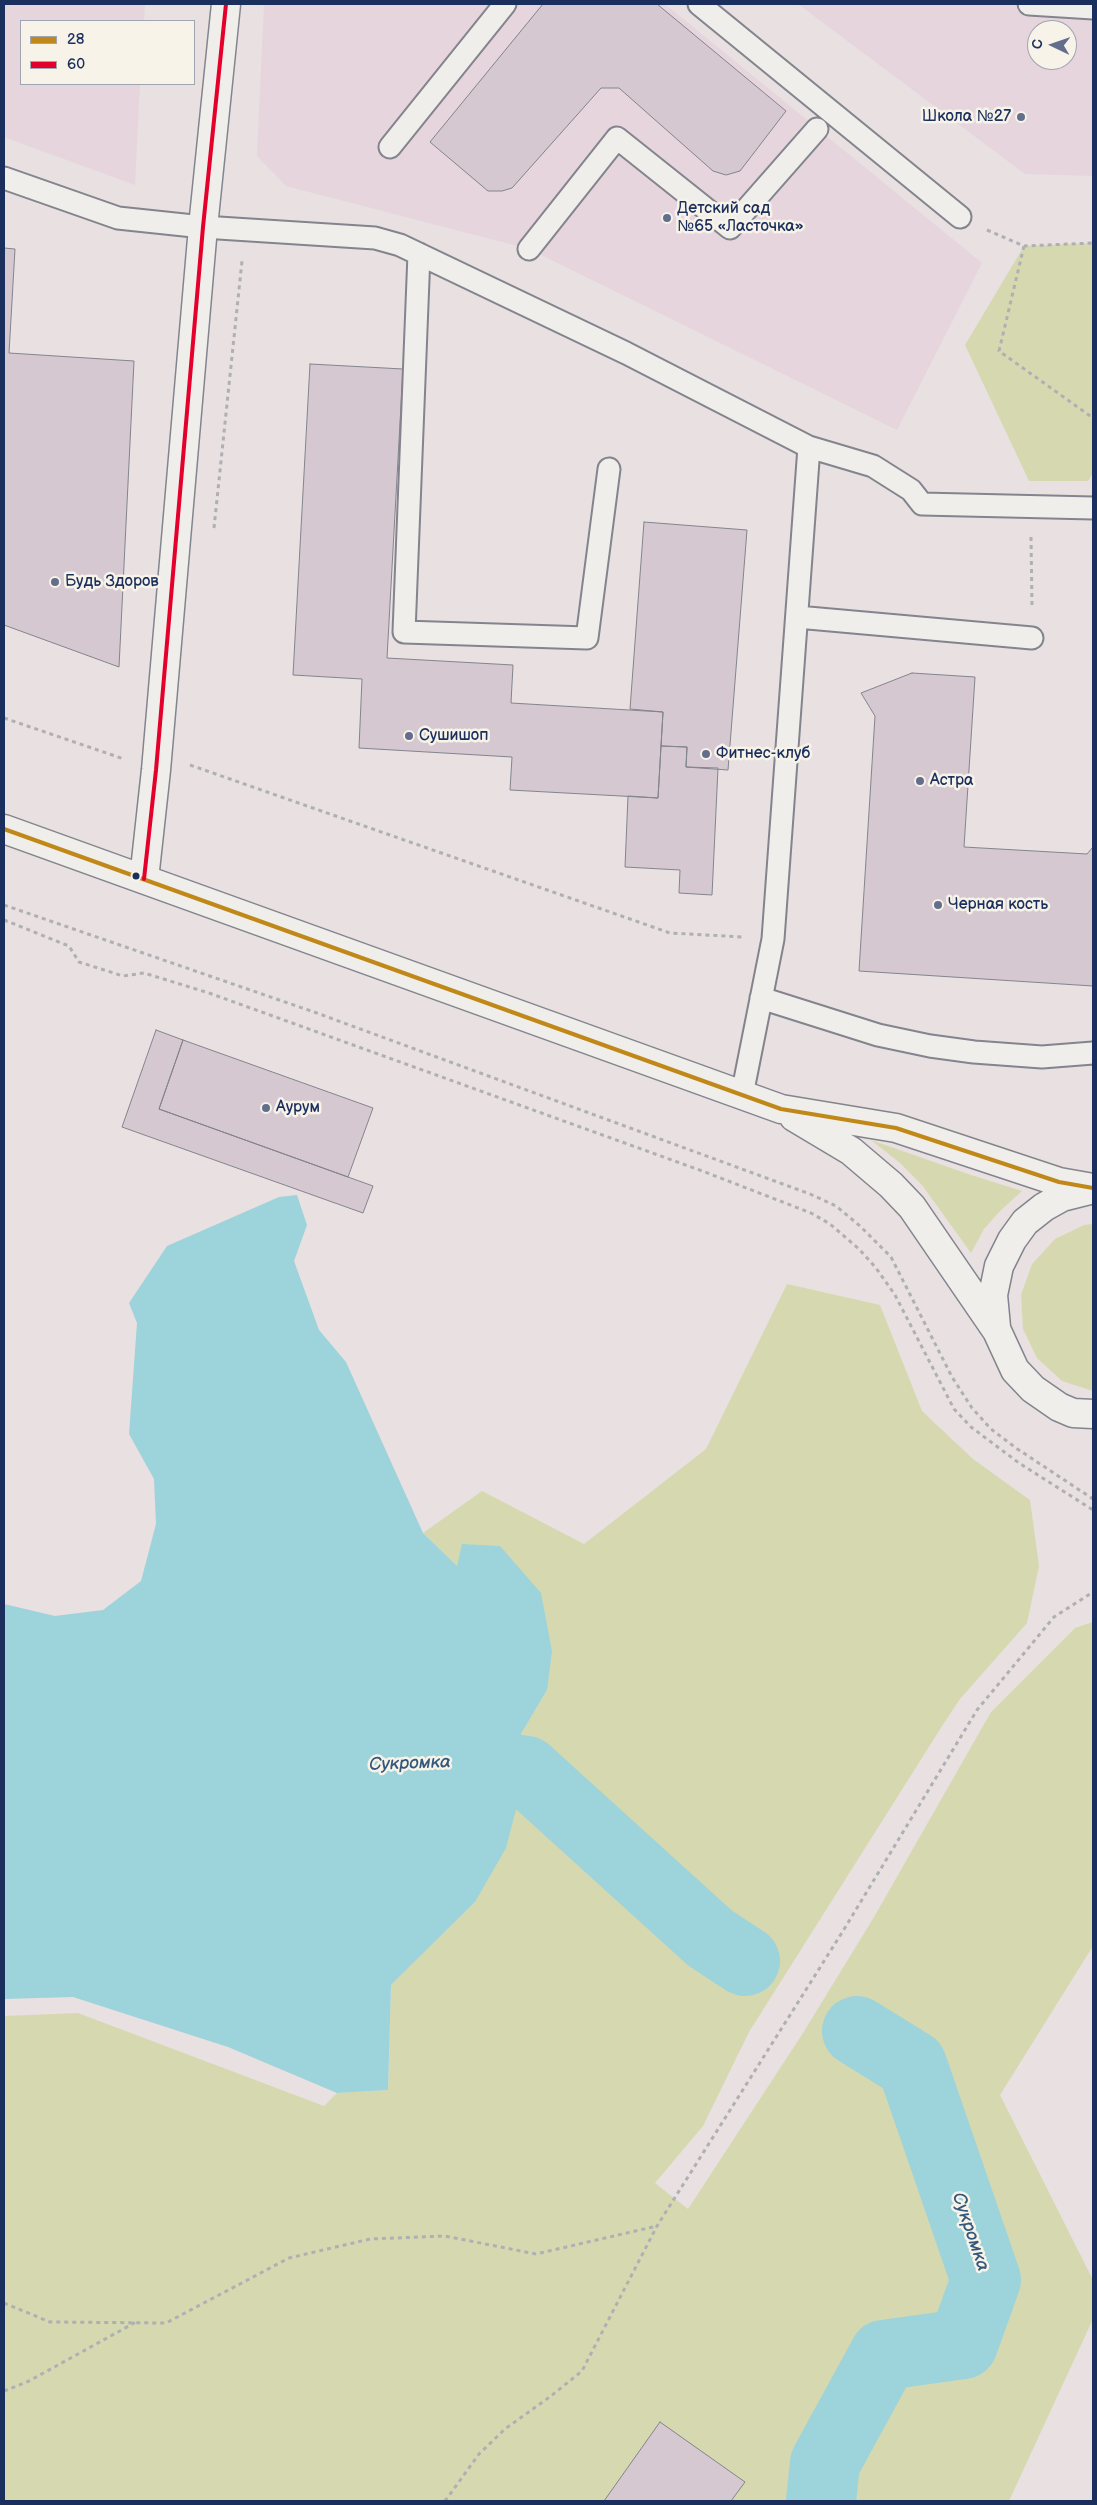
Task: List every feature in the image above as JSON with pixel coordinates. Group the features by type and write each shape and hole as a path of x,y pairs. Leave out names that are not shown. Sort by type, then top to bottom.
{"street":[{"path":"144,879 156,770 203,228 226,4"},
{"path":"4,829 781,1109 896,1128 1060,1182 1093,1188"},
{"path":"781,1109 851,1151 891,1185 927,1227 997,1331 1015,1370 1033,1389 1059,1407 1087,1416"},
{"path":"997,1331 993,1295 999,1266 1012,1240 1025,1222 1044,1207 1062,1197 1093,1188"}],"lane":[{"path":"390,147 505,4"},
{"path":"699,4 960,217"},
{"path":"1030,4 1093,8"},
{"path":"529,249 617,138 730,228 817,129"},
{"path":"4,178 118,218 203,228 375,238 400,245 626,353 809,447 873,466 911,490 922,504 1093,508"},
{"path":"419,254 404,632 587,638 609,469"},
{"path":"742,1095 773,938 809,447"},
{"path":"797,617 1032,638"},
{"path":"760,998 878,1035 930,1046 1042,1058 1093,1053"}],"path":[{"path":"960,217 1024,246 1093,243"},
{"path":"1024,246 999,351 1093,418"},
{"path":"1031,531 1032,638"},
{"path":"4,718 156,770 189,764 670,933 773,938"},
{"path":"4,905 323,1015 810,1194 836,1206 860,1226 891,1257 952,1377 972,1408 991,1429 1016,1448 1093,1499"},
{"path":"4,920 69,946 79,962 123,976 144,973 209,993 705,1172 812,1213 830,1224 859,1249 876,1268 895,1294 954,1409 971,1427 1020,1463 1093,1510"},
{"path":"445,2501 479,2454 505,2429 551,2396 582,2370 657,2226 843,1932 977,1710 1054,1617 1093,1592"},
{"path":"4,2303 50,2322 166,2323 288,2258 370,2239 445,2236 536,2254 657,2226"},
{"path":"4,2391 29,2381 136,2322"}],"shaded area":[{"path":"4,4 145,4 144,20 20,20 20,85 140,85 135,185 4,137"},
{"name":"Детский сад №65 «Ласточка»","path":"264,4 665,4 982,263 897,430 529,249 286,186 257,156"},
{"name":"Школа №27","path":"798,4 1093,4 1093,176 1025,174"}],"green space":[{"path":"1093,243 1093,473 1088,481 1029,481 965,345 1024,246"},
{"path":"871,1140 1022,1191 984,1229 971,1253 922,1185 900,1163"},
{"path":"1093,1224 1093,1391 1062,1381 1037,1358 1023,1329 1021,1295 1032,1264 1055,1239 1084,1225"},
{"path":"787,1284 880,1305 922,1411 973,1459 1030,1500 1039,1566 1027,1623 960,1699 944,1723 749,2032 703,2126 655,2183 688,2209 803,2033 874,1917 991,1712 1075,1628 1093,1622 1093,1946 1000,2095 1093,2280 1093,2319 1009,2501 4,2501 4,2016 78,2013 324,2106 337,2093 388,2090 391,1985 475,1902 526,1771 521,1734 547,1690 458,1567 423,1533 482,1491 584,1544 706,1449"}],"water":[{"path":"297,1195 307,1225 294,1261 319,1330 346,1362 423,1533 457,1566 462,1544 500,1546 541,1593 552,1651 547,1690 521,1734 526,1771 506,1848 475,1902 391,1985 388,2090 337,2093 228,2047 73,1997 4,1999 4,1604 55,1616 103,1610 141,1581 156,1524 154,1479 129,1434 137,1323 129,1303 167,1246 279,1197"}],"building":[{"path":"543,4 657,4 786,111 740,171 726,175 713,171 619,88 601,88 512,188 502,191 488,191 430,142"},
{"path":"4,248 15,249 9,353 134,361 119,667 4,625"},
{"path":"310,364 403,369 387,658 513,665 511,703 663,712 658,798 510,790 512,757 359,748 362,679 293,675"},
{"path":"644,522 747,530 728,770 686,767 687,747 661,746 663,712 630,709"},
{"name":"Астра","path":"912,673 975,677 964,847 1087,854 1093,847 1093,986 859,971 875,716 861,693"},
{"path":"661,746 687,747 686,767 718,768 712,895 679,893 680,870 625,867 628,796 658,798"},
{"path":"156,1030 183,1040 159,1109 373,1186 363,1213 122,1127"},
{"name":"Аурум","path":"183,1040 373,1108 348,1177 159,1109"},
{"path":"660,2422 745,2482 731,2501 604,2501"}],"waterway":[{"name":"Сукромка","path":"429,1763 462,1762 526,1771 710,1938 745,1961"},
{"name":"Сукромка","path":"821,2501 825,2463 884,2355 963,2344 986,2280 912,2065 857,2031"}],"transit line":[{"name":"60","path":"144,879 156,770 203,227 226,4"},
{"name":"28","path":"4,829 781,1109 896,1128 1059,1182 1093,1188"}],"place":[{"name":"Школа №27","path":"1021,117"},
{"name":"Детский сад №65 «Ласточка»","path":"667,218"},
{"name":"Будь Здоров","path":"55,582"},
{"name":"Сушишоп","path":"409,736"},
{"name":"Фитнес-клуб","path":"706,754"},
{"name":"Астра","path":"920,781"},
{"name":"Черная кость","path":"938,905"},
{"name":"Аурум","path":"266,1108"}]}
